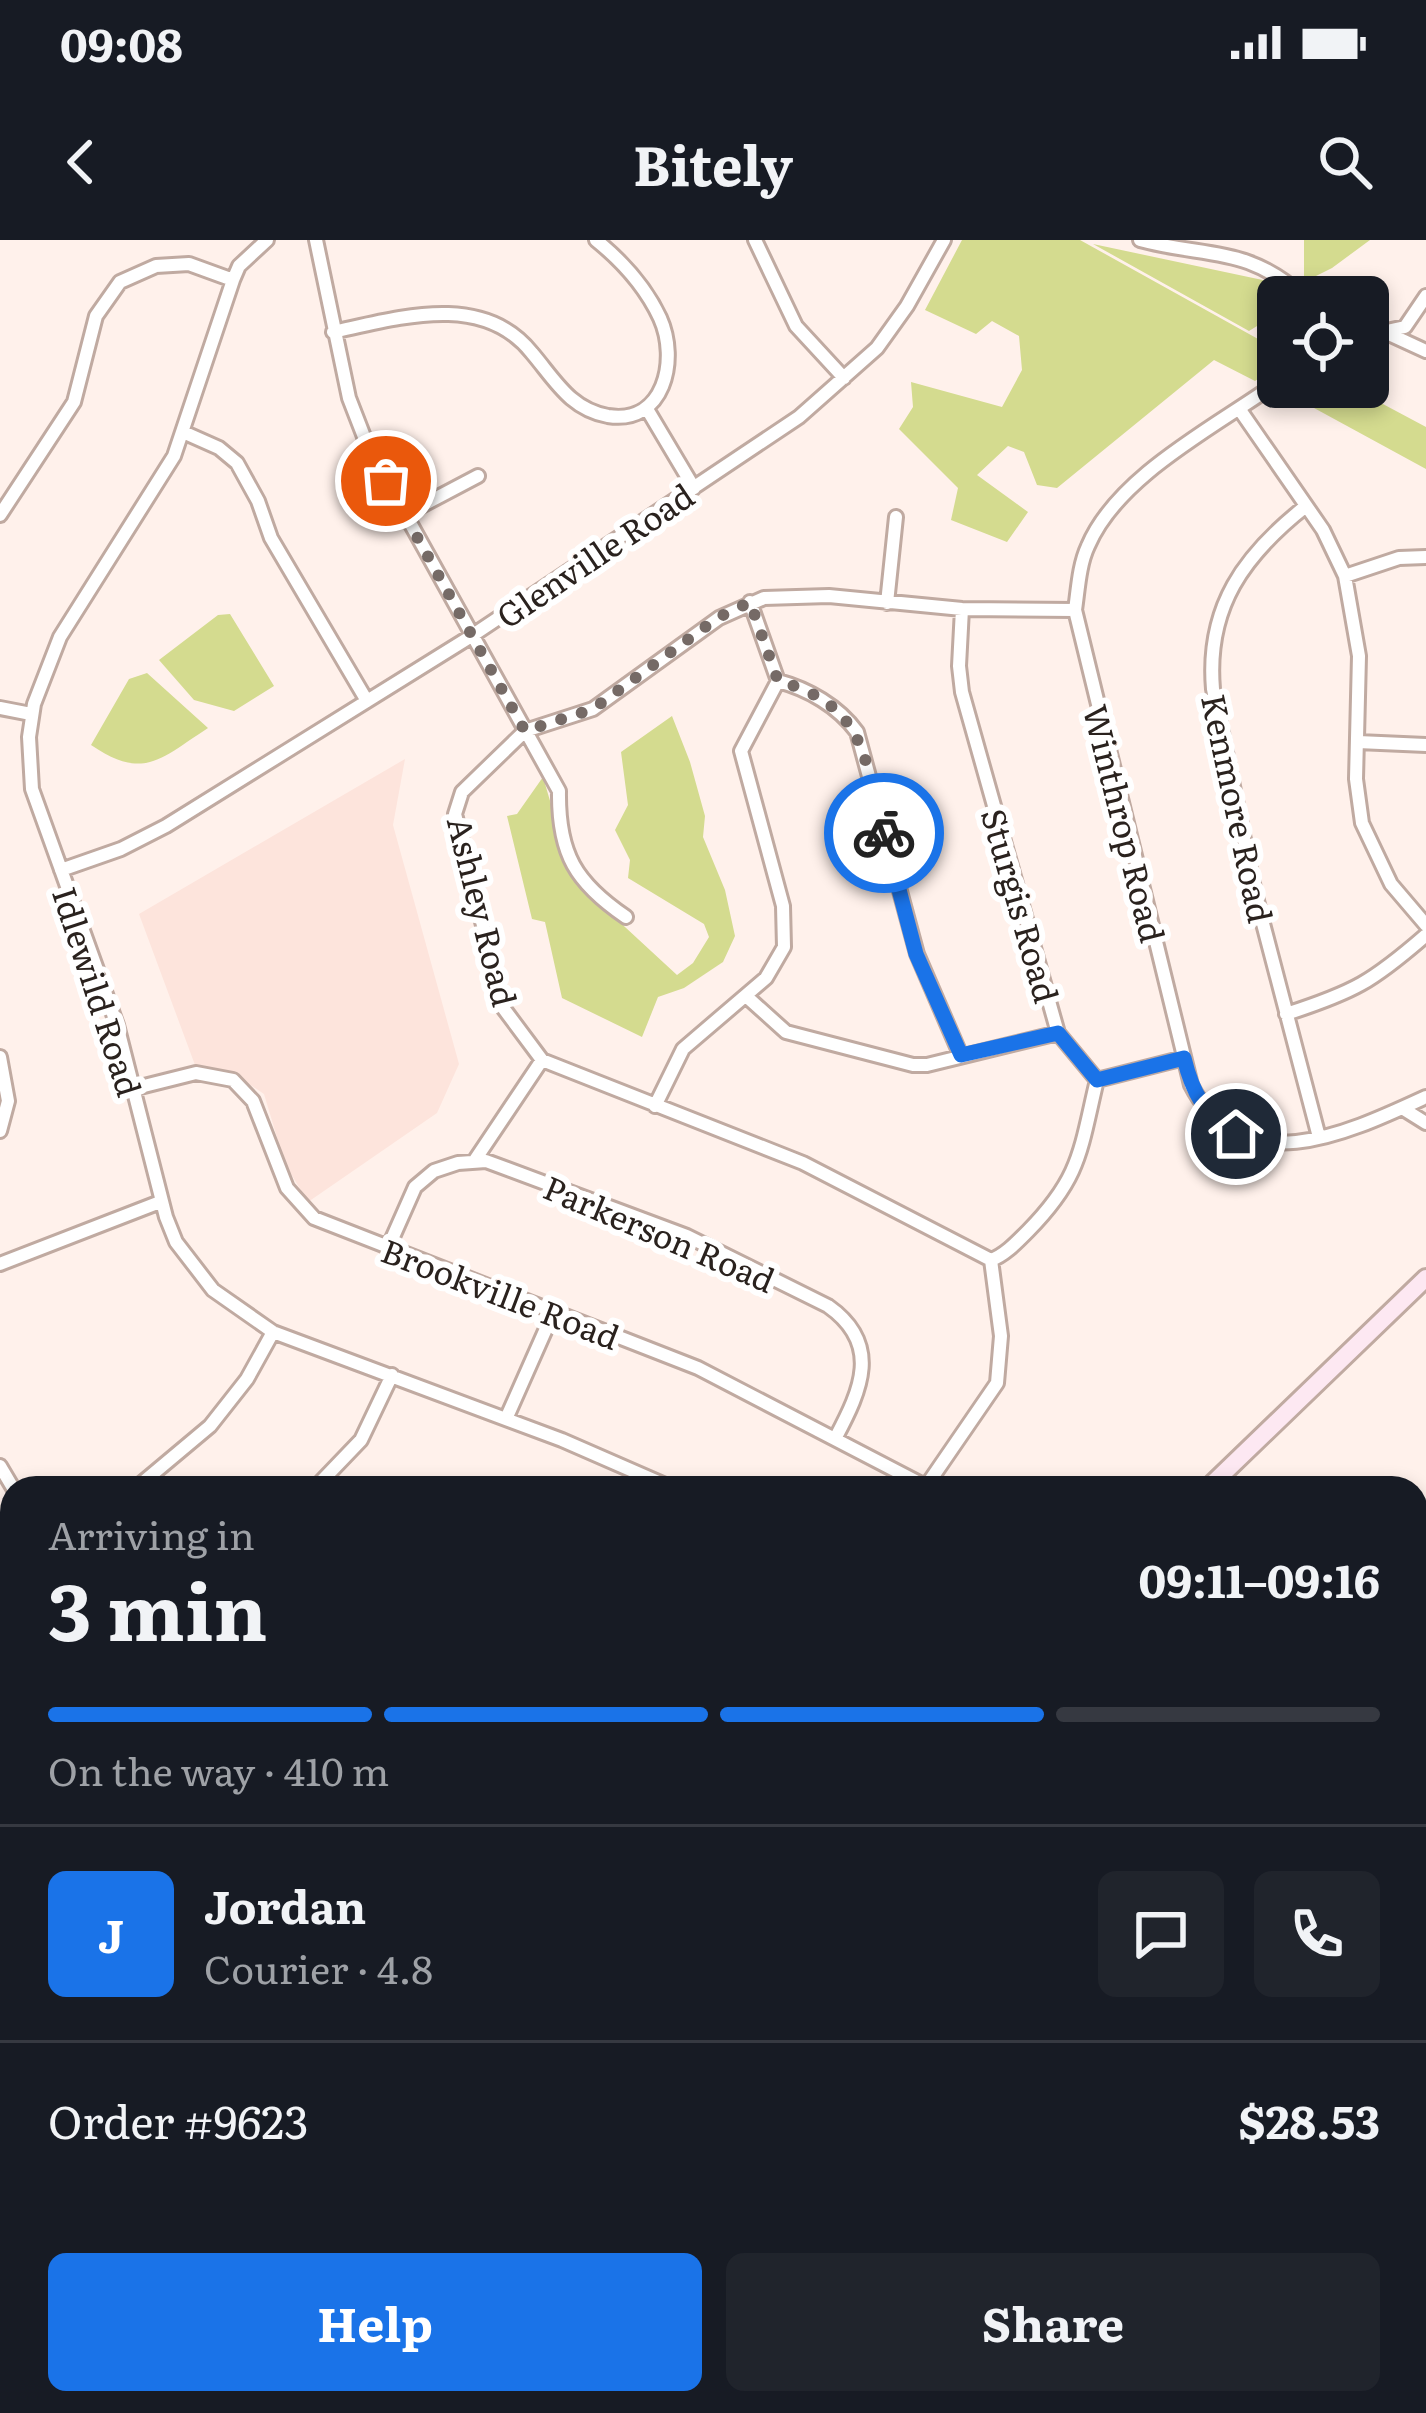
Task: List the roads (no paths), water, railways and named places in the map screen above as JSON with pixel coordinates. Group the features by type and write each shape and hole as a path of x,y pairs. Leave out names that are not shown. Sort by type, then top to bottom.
{"main road":[{"path":"1220,1476 1426,1278"}],"street":[{"name":"Idlewild Road","path":"267,240 239,266 183,432 150,498 60,637 32,714 28,766 32,789 117,1025 160,1202 176,1242 213,1290 273,1332 648,1476"},
{"path":"316,240 333,332 362,430 470,637 559,790 572,868 591,893 626,917"},
{"path":"333,332 419,314 466,314 508,331 528,347 562,392 584,410 611,417 646,410 664,380 669,350 666,336 633,275 596,240"},
{"path":"755,240 796,326 844,379"},
{"name":"Glenville Road","path":"61,871 166,826 470,637 799,417 877,348 907,307 944,240"},
{"path":"1140,240 1216,251 1277,276"},
{"path":"0,515 74,402 96,316 120,281 156,266 189,264 233,280"},
{"path":"1389,333 1405,327 1426,296"},
{"path":"1389,335 1426,351"},
{"name":"Winthrop Road","path":"1257,397 1139,480 1116,502 1089,542 1075,610 1184,1058 1200,1102 1222,1126 1253,1141 1281,1145 1319,1137 1426,1097"},
{"path":"646,410 694,488"},
{"path":"1240,410 1306,506 1345,576 1359,656 1356,778 1361,824 1391,884 1426,925"},
{"path":"183,432 219,448 237,463 271,538 367,701"},
{"path":"404,515 478,476"},
{"name":"Kenmore Road","path":"1306,506 1250,558 1229,591 1210,656 1255,893 1319,1137"},
{"path":"886,603 896,517"},
{"path":"1345,576 1399,558 1426,557"},
{"name":"Ashley Road","path":"542,1060 504,1010 455,814 462,792 525,731 593,709 719,617 750,602 791,595 962,609 1075,610"},
{"path":"655,1106 683,1049 766,978 784,947 783,907 741,751 778,681 750,602"},
{"name":"Sturgis Road","path":"962,609 962,692 1058,1033 1097,1080"},
{"path":"778,681 836,709 856,732 916,954 961,1055"},
{"path":"0,708 32,714"},
{"path":"1358,742 1426,745"},
{"path":"1286,1014 1368,983 1426,935"},
{"path":"746,996 786,1033 914,1065 1058,1033"},
{"path":"0,1057 8,1101 0,1130"},
{"path":"991,1260 1010,1248 1059,1199 1075,1172 1097,1080 1184,1058"},
{"path":"388,1248 415,1187 434,1171 475,1160 542,1060 803,1163 991,1260"},
{"name":"Brookville Road","path":"132,1089 196,1073 233,1080 253,1101 278,1171 305,1210 325,1223 698,1368 908,1476"},
{"path":"1402,1108 1426,1123"},
{"name":"Parkerson Road","path":"475,1160 687,1236 838,1313 855,1335 862,1369 861,1387 836,1437"},
{"path":"0,1264 160,1202"},
{"path":"935,1476 997,1382 1001,1336 991,1260"},
{"path":"506,1419 553,1313"},
{"path":"150,1476 210,1426 247,1379 273,1332"},
{"path":"326,1476 361,1440 392,1375"}]}
